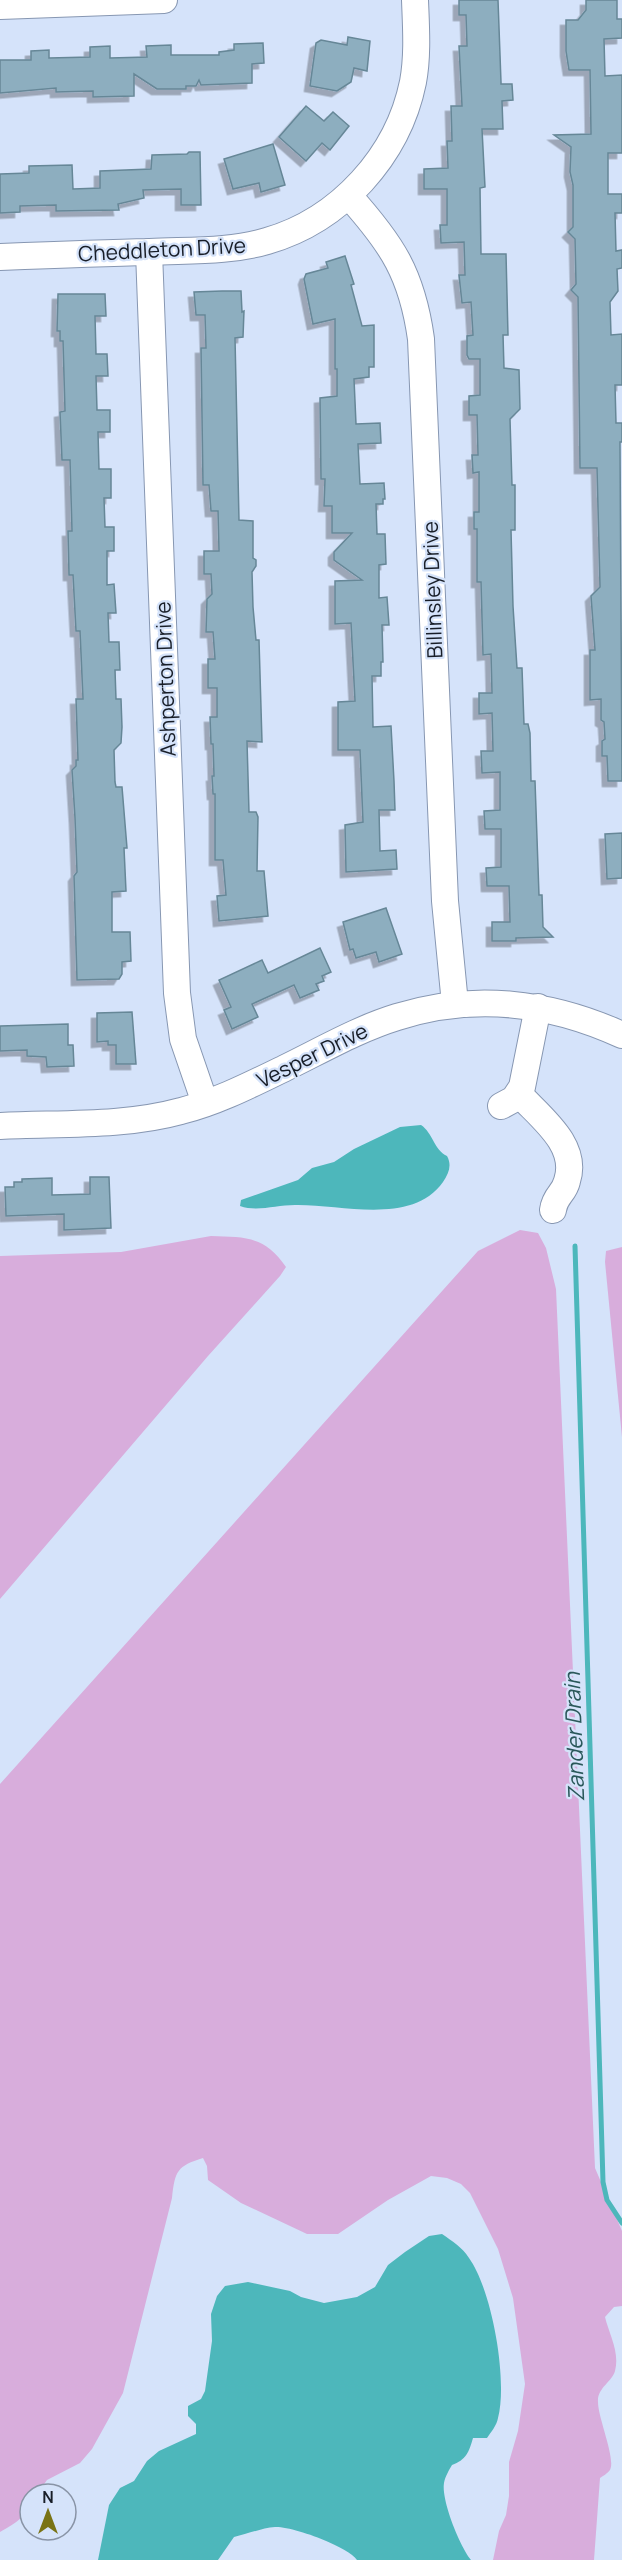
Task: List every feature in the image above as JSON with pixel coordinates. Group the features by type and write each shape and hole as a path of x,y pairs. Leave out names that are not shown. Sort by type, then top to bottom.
{"street":[{"path":"0,6 164,0"},
{"name":"Cheddleton Drive","path":"0,257 223,248 268,241 304,226 333,209 349,196 387,148 407,104 416,58 415,0"},
{"name":"Billinsley Drive","path":"349,196 387,241 399,260 411,288 421,339 445,901 455,1004"},
{"name":"Ashperton Drive","path":"149,252 177,993 183,1039 206,1103"},
{"name":"Vesper Drive","path":"0,1126 147,1119 183,1111 249,1085 372,1026 416,1011 455,1004 498,1003 538,1007 585,1019 622,1035"},
{"path":"538,1007 510,1100 560,1137 568,1160 568,1179 554,1199 553,1210"}],"shaded area":[{"path":"421,1125 439,1150 447,1156 450,1166 443,1182 430,1196 413,1204 375,1210 295,1205 260,1208 240,1206 241,1200 298,1180 312,1168 334,1162 354,1149 400,1127"},
{"path":"520,1230 538,1233 546,1248 556,1289 595,2168 622,2231 622,2306 614,2307 605,2317 615,2350 615,2371 598,2397 611,2465 610,2470 600,2478 594,2560 493,2560 499,2531 506,2515 509,2496 509,2462 518,2431 525,2384 513,2298 498,2249 470,2193 461,2184 447,2178 431,2176 388,2200 338,2234 307,2234 241,2203 208,2180 207,2166 203,2158 183,2167 174,2181 172,2198 123,2393 92,2449 80,2463 46,2482 18,2482 18,2520 0,2532 0,1784 478,1251"},
{"path":"211,1236 253,1240 270,1249 286,1267 0,1599 0,1256 121,1252"},
{"path":"622,1247 622,1437 605,1262 606,1251"},
{"path":"442,2234 457,2244 469,2258 485,2291 496,2336 501,2381 501,2402 496,2423 487,2438 473,2438 466,2455 461,2461 452,2465 444,2483 445,2500 452,2523 471,2560 357,2560 342,2549 319,2538 275,2527 234,2537 218,2560 98,2560 109,2505 120,2488 134,2481 147,2461 159,2451 196,2434 196,2424 188,2416 188,2406 201,2399 205,2391 212,2341 211,2314 217,2296 225,2286 248,2282 290,2291 301,2297 324,2303 357,2297 375,2287 388,2265 405,2252 429,2236"}],"building":[{"path":"459,0 498,0 501,84 512,84 513,100 502,101 503,129 482,129 485,187 480,188 481,254 506,254 508,335 503,335 504,368 519,370 520,409 510,419 512,485 515,485 515,530 511,530 513,606 517,668 522,668 524,724 528,724 530,733 531,781 535,781 539,895 542,895 543,927 553,937 516,938 516,941 492,941 492,922 510,922 509,886 487,886 486,868 501,867 501,829 485,829 484,811 500,810 500,772 482,773 481,751 493,751 492,713 479,714 479,693 492,693 491,654 483,655 481,582 477,582 477,529 474,529 474,512 479,512 479,472 473,473 472,455 478,455 477,415 469,415 469,396 480,395 480,359 469,359 467,355 467,336 473,335 471,302 462,303 459,275 465,275 464,242 441,243 440,225 447,225 447,189 424,189 424,169 448,168 447,141 452,141 451,106 462,106 459,46 467,46 466,15 459,15"},
{"path":"586,0 617,0 617,19 622,19 622,38 604,39 605,76 622,75 622,153 608,153 608,194 622,194 622,213 615,213 616,251 622,250 622,268 617,269 618,291 610,302 611,335 622,334 622,385 615,385 616,423 622,423 622,442 620,442 622,781 608,781 607,756 602,756 602,741 605,739 604,722 601,720 601,699 590,700 590,650 595,650 591,596 600,587 597,468 580,468 578,297 571,290 576,284 575,239 568,232 573,227 571,147 554,135 591,134 590,70 569,70 566,51 566,20 578,20 586,10"},
{"path":"348,37 370,41 367,71 354,68 351,82 337,91 310,86 316,43 321,40 347,45"},
{"path":"263,43 264,63 252,64 252,83 201,85 199,80 196,86 186,86 186,89 157,89 134,74 134,96 93,97 93,91 56,92 56,88 0,93 0,60 31,60 31,51 49,50 49,58 90,57 90,47 110,46 110,58 147,57 146,46 171,45 171,55 219,55 219,52 234,50 234,44"},
{"path":"306,106 324,121 333,112 349,126 330,150 322,143 306,161 279,137"},
{"path":"273,144 285,185 261,192 259,183 233,189 224,159"},
{"path":"200,152 201,205 181,205 181,189 143,190 144,198 118,204 119,210 56,211 56,205 20,206 20,212 0,213 0,174 29,173 29,166 72,165 73,189 100,188 100,171 151,169 152,155 187,154"},
{"path":"345,256 354,284 351,285 362,326 374,325 374,367 369,367 369,377 354,379 356,424 380,423 381,443 358,444 360,484 384,483 385,499 383,499 383,504 376,504 377,534 385,534 386,564 379,565 379,598 387,597 389,625 382,625 381,676 372,676 373,727 391,726 395,810 379,810 380,851 396,850 397,869 346,872 345,825 363,822 360,750 338,750 338,702 355,701 351,623 335,624 335,581 362,580 334,560 334,552 352,533 332,533 332,506 324,506 325,479 321,479 320,398 337,396 335,319 313,324 304,279 306,274 328,268 326,262"},
{"path":"241,291 242,312 244,311 243,337 235,338 239,520 253,521 253,558 256,560 256,566 252,572 253,607 256,640 259,640 262,742 247,741 249,812 256,812 258,817 257,871 264,871 268,916 219,921 217,896 226,895 223,860 215,860 215,794 213,794 213,744 211,744 210,717 217,717 217,688 208,688 208,659 215,659 213,632 206,632 207,599 212,594 211,574 204,574 204,551 219,551 218,511 211,511 209,485 203,485 201,348 206,348 205,315 196,315 194,292"},
{"path":"58,294 105,294 106,316 95,316 96,354 107,354 108,376 96,376 97,410 110,410 110,432 98,432 99,469 111,469 111,498 104,498 105,527 114,527 114,551 107,551 107,585 114,584 116,613 108,613 109,642 119,642 120,670 115,670 116,699 121,699 122,727 121,743 114,750 115,782 116,787 122,787 127,848 124,848 126,891 112,892 112,932 130,932 131,961 122,962 122,974 119,979 77,980 74,876 77,872 72,770 78,760 76,699 83,699 80,631 76,631 73,575 69,575 68,531 72,531 70,460 62,460 60,412 65,411 63,341 60,341 60,331 57,331"},
{"path":"622,833 622,878 607,879 605,834"},
{"path":"386,908 402,954 379,962 376,952 356,958 353,949 350,950 343,922"},
{"path":"320,948 331,972 322,976 324,981 316,984 319,990 300,998 294,985 252,1004 258,1017 232,1029 224,1010 231,1007 219,980 262,960 268,973"},
{"path":"132,1012 136,1064 116,1064 116,1045 108,1045 108,1041 97,1042 97,1013"},
{"path":"68,1024 68,1045 73,1045 74,1066 47,1067 46,1057 27,1056 27,1050 0,1051 0,1026"},
{"path":"90,1177 109,1177 111,1228 64,1230 64,1214 6,1216 5,1187 14,1187 14,1182 22,1182 22,1179 52,1178 52,1195 90,1194"}],"waterway":[{"name":"Zander Drain","path":"575,1246 603,2182 607,2200 622,2223"}]}
